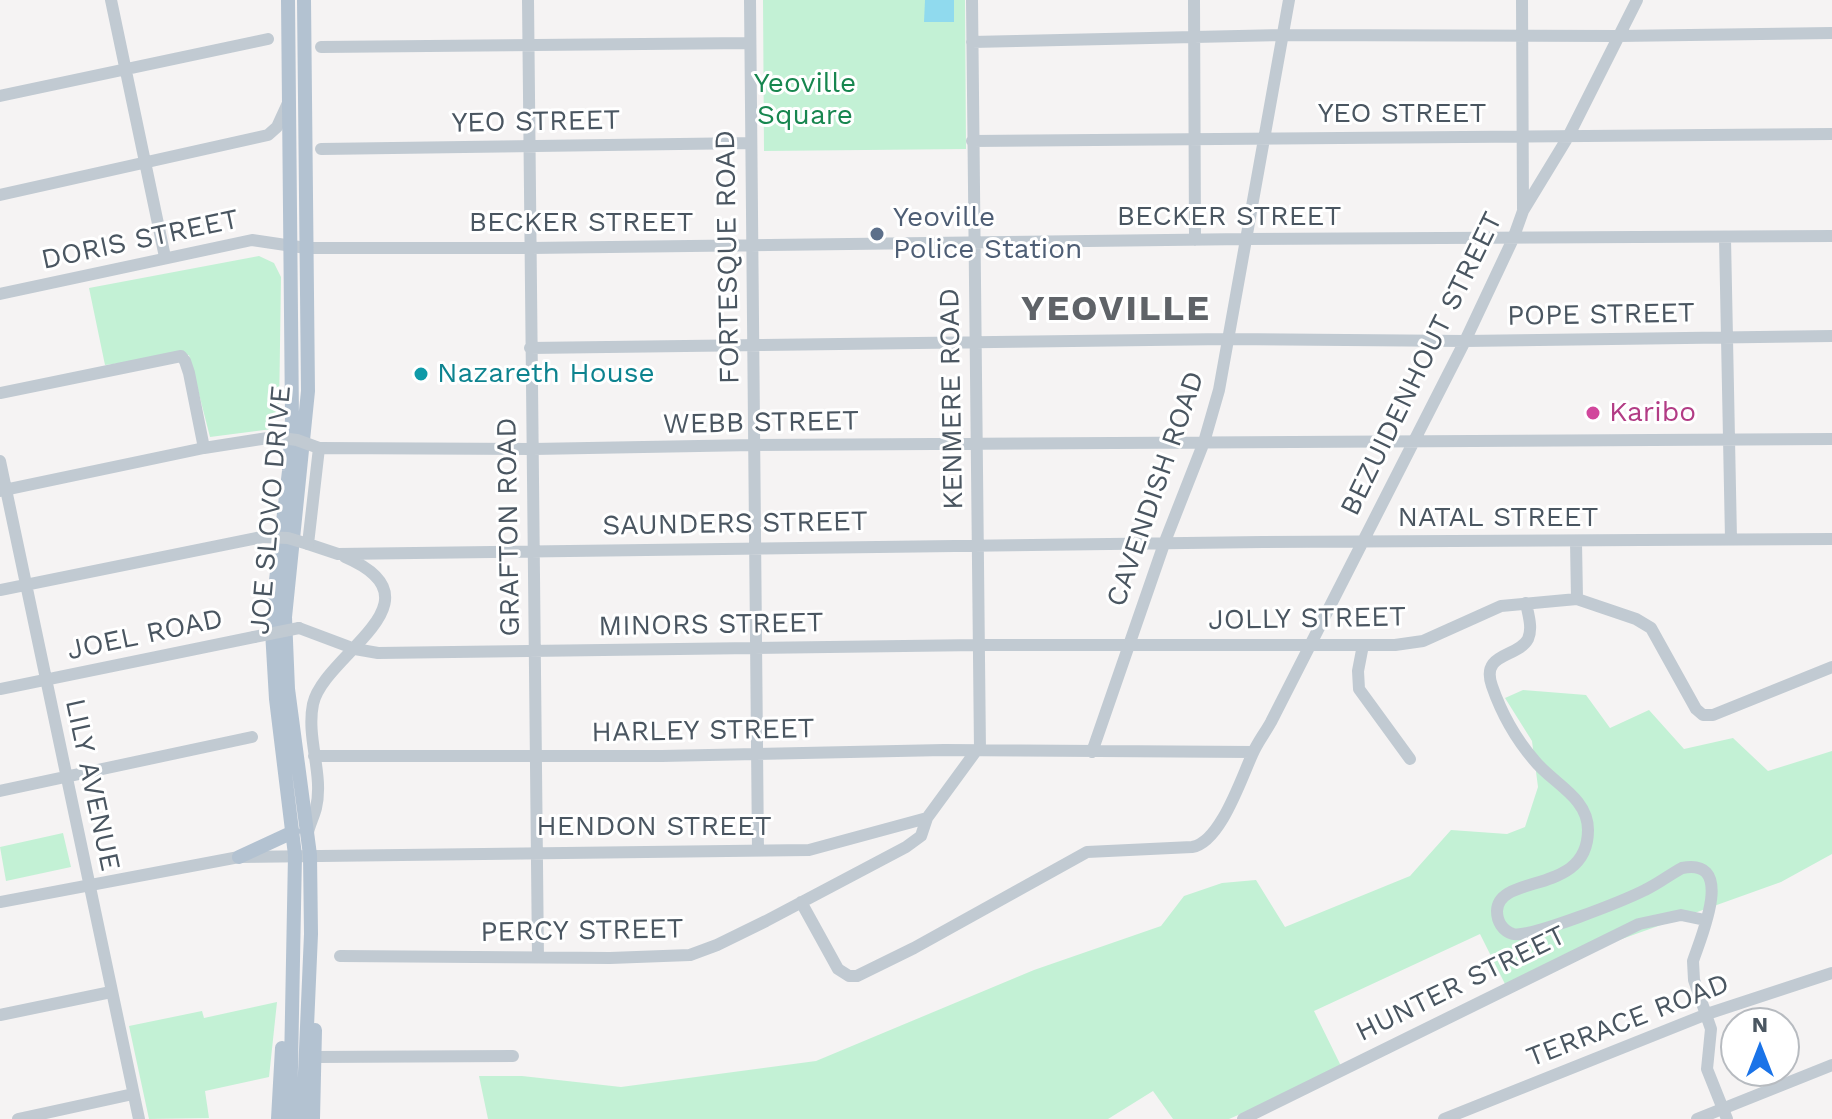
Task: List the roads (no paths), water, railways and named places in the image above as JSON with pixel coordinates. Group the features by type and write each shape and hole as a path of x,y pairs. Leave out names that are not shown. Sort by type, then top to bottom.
{"main road":[{"name":"JOE SLOVO DRIVE","path":"288,0 291,440 274,597 272,651 280,745 300,832 310,855 309,986 303,1057 303,1119"},
{"name":"JOE SLOVO DRIVE","path":"290,1119 303,1057 291,1017 295,855 300,832 285,617 307,416 304,0"},
{"path":"239,857 300,832"},
{"path":"278,1119 282,1051 285,1029 291,1017"},
{"path":"303,1057 313,1119"}],"street":[{"path":"111,0 165,257"},
{"name":"GRAFTON ROAD","path":"528,0 538,957"},
{"name":"FORTESQUE ROAD","path":"750,0 758,850"},
{"name":"KENMERE ROAD","path":"972,0 978,750"},
{"path":"1194,0 1195,240"},
{"name":"CAVENDISH ROAD","path":"1092,752 1164,544 1204,442 1219,390 1289,0"},
{"path":"1522,0 1523,211"},
{"name":"BEZUIDENHOUT STREET","path":"801,902 838,969 849,976 864,973 1087,852 1202,845 1222,817 1465,341 1523,211 1568,137 1637,0"},
{"path":"972,42 1283,35 1832,33"},
{"path":"0,96 268,39"},
{"path":"321,47 750,43"},
{"path":"0,195 268,135 277,127 288,103"},
{"name":"YEO STREET","path":"972,141 1832,134"},
{"name":"YEO STREET","path":"321,149 751,143"},
{"name":"BECKER STREET","path":"290,245 306,248 531,248 1246,239 1832,236"},
{"path":"1725,238 1731,539"},
{"name":"DORIS STREET","path":"0,294 252,240 290,245"},
{"name":"POPE STREET","path":"530,348 1227,339 1465,341 1832,336"},
{"path":"0,393 153,360 182,357 189,373 204,448 3,490"},
{"name":"WEBB STREET","path":"204,448 274,437 297,440 319,448 533,449 1832,439"},
{"path":"308,544 319,448"},
{"name":"LILY AVENUE","path":"0,461 3,490 26,584 139,1119"},
{"name":"SAUNDERS STREET","path":"0,590 262,537 288,538 343,556 533,550 1164,544"},
{"name":"NATAL STREET","path":"1164,544 1832,539"},
{"path":"1576,542 1577,599"},
{"path":"300,832 317,800 312,718 314,699 352,650 375,610 378,597 373,583 343,556"},
{"name":"JOLLY STREET","path":"1128,645 1395,645 1423,641 1490,610 1526,603 1577,599 1636,619 1651,628 1700,714 1710,716 1832,667"},
{"path":"1526,603 1529,637 1520,647 1495,661 1491,668 1491,685 1521,744 1583,809 1588,833 1582,855 1566,873 1504,896 1497,912 1503,929 1512,934 1533,933 1634,895 1682,868 1691,867 1704,872 1712,886 1712,904 1692,970 1711,1029 1707,1069 1725,1114"},
{"name":"MINORS STREET","path":"299,628 352,650 378,653 1128,645"},
{"name":"JOEL ROAD","path":"0,689 299,628"},
{"path":"1363,645 1358,671 1359,689 1410,759"},
{"path":"0,791 252,737"},
{"path":"927,818 978,750"},
{"name":"HARLEY STREET","path":"314,756 978,750 1253,752"},
{"name":"HENDON STREET","path":"0,902 239,857 819,849 927,818"},
{"name":"PERCY STREET","path":"340,956 610,958 690,955 717,945 906,847 921,836 927,818"},
{"name":"HUNTER STREET","path":"1243,1119 1639,924 1681,915 1705,920"},
{"name":"TERRACE ROAD","path":"1444,1119 1707,1014 1832,973"},
{"path":"0,1015 111,992"},
{"path":"303,1057 513,1056"},
{"path":"1697,1119 1725,1114 1832,1065"},
{"path":"18,1119 133,1094"},
{"path":"1477,1105 1483,1119"}],"water":[{"path":"925,0 954,0 954,22 924,22"}],"place":[{"name":"Yeoville Police Station","path":"877,234"},
{"name":"Nazareth House","path":"421,374"},
{"name":"Karibo","path":"1593,413"}],"district":[{"name":"YEOVILLE","path":"1116,309"}],"park label":[{"name":"Yeoville Square","path":"805,100"}]}
